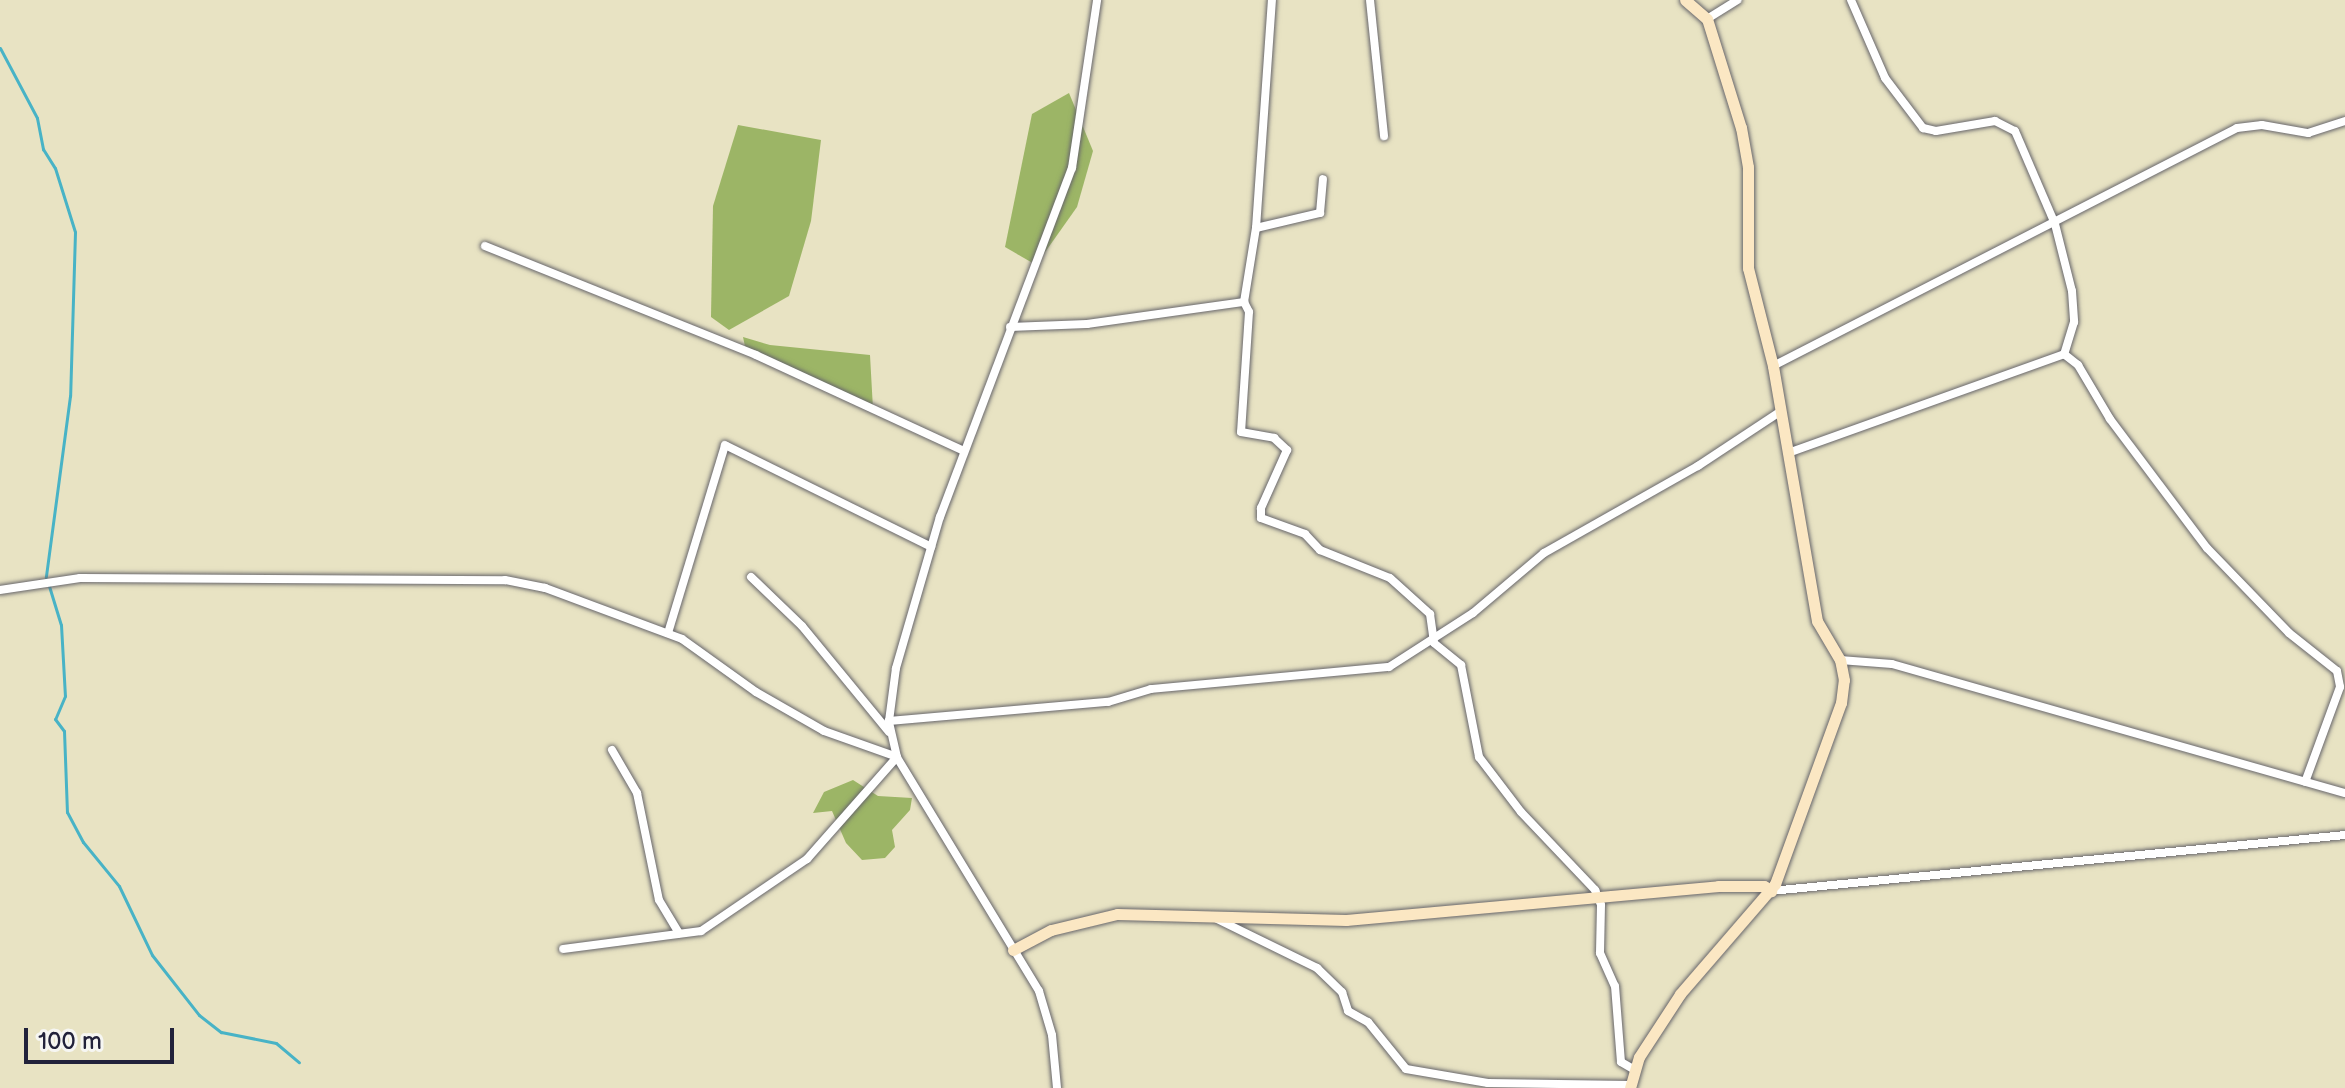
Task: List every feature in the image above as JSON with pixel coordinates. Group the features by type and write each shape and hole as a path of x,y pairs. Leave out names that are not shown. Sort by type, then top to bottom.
{"street":[{"path":"1057,1088 1046,1007 897,757 889,721 896,668 931,547 1010,327 1072,168 1097,0"},
{"path":"1272,0 1256,228 1244,302 1249,312 1241,432 1274,438 1287,450 1261,508 1261,518 1305,534 1320,550 1390,578 1430,614 1432,637 1461,665 1479,757 1566,864 1592,884 1597,897 1600,953 1615,986 1621,1062 1633,1069"},
{"path":"1370,0 1384,136"},
{"path":"1215,918 1317,968 1342,992 1348,1011 1368,1022 1406,1069 1488,1083 1630,1087 1633,1069 1680,994 1771,891 1841,703 1840,660 1817,621 1773,366 1746,251 1747,155 1707,19 1685,0"},
{"path":"1707,19 1738,0"},
{"path":"1851,0 1885,78 1916,122 1936,131 1995,121 2009,125 2053,220 2072,291 2074,322 2064,354"},
{"path":"1773,366 2237,128 2262,125 2308,133 2345,121"},
{"path":"1256,228 1320,213 1323,179"},
{"path":"485,246 756,355 964,451"},
{"path":"1010,327 1087,324 1244,302"},
{"path":"1788,453 2064,354"},
{"path":"2064,354 2078,365 2110,419 2207,548 2289,633 2337,671 2340,687 2305,782"},
{"path":"889,721 1108,702 1151,689 1389,667 1492,599 1544,553 1698,466 1781,411"},
{"path":"668,633 725,445 931,547"},
{"path":"0,590 80,578 461,576 545,588 668,633 824,731 897,757"},
{"path":"751,577 802,626 892,736"},
{"path":"1840,660 1892,664 2345,793"},
{"path":"612,750 637,793 659,900 679,933"},
{"path":"563,949 701,931 807,859 897,757"},
{"path":"1013,950 1051,930 1117,914 1346,920 1725,886 1764,886 1771,891 2345,835"}],"green space":[{"path":"1069,93 1093,151 1077,207 1036,265 1005,247 1032,114"},
{"path":"738,125 821,140 811,221 789,296 729,330 711,317 713,206"},
{"path":"743,337 770,345 870,355 873,409 746,351"},
{"path":"853,780 878,796 912,798 910,810 892,830 895,847 885,858 862,860 846,843 832,811 813,813 824,792"}],"waterway":[{"path":"0,48 37,118 43,149 55,168 75,232 70,396 46,577"},
{"path":"49,586 61,625 65,696 55,719 64,731 67,812 83,842 119,886 152,955 199,1015 221,1032 276,1043 299,1062"}]}
